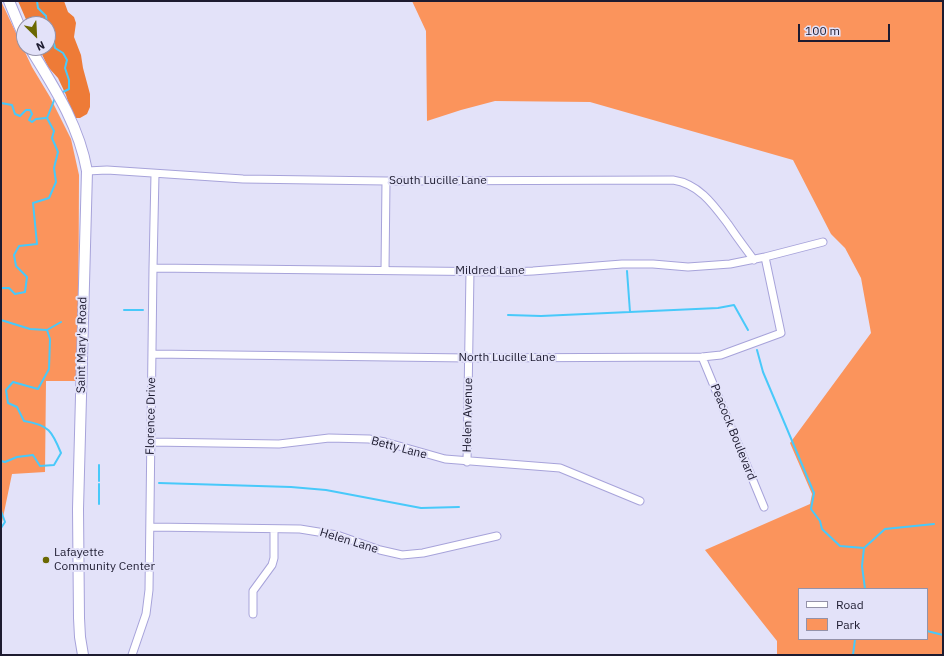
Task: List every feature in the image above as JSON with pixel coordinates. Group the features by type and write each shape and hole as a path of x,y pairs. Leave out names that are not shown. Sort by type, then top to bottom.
{"street":[{"path":"9,1 16,18"},
{"name":"Saint Mary's Road","path":"35,56 65,106 80,143 86,171 78,509 79,618 82,655"},
{"name":"South Lucille Lane","path":"86,171 107,170 243,180 656,180 681,182 696,189 710,201 754,260"},
{"name":"Florence Drive","path":"132,655 146,614 149,590 155,174"},
{"path":"385,270 386,181"},
{"name":"Mildred Lane","path":"153,268 533,272 622,264 653,264 697,267 754,260 823,242"},
{"name":"North Lucille Lane","path":"152,354 469,358 702,357 721,355 781,333 765,257"},
{"name":"Helen Avenue","path":"467,462 470,271"},
{"name":"Peacock Boulevard","path":"702,357 764,507"},
{"name":"Betty Lane","path":"151,442 279,444 329,438 378,440 436,458 467,462 560,468 640,501"},
{"name":"Helen Lane","path":"150,527 300,529 328,533 380,550 402,555 423,553 497,536"},
{"path":"253,614 254,591 272,565 274,558 274,529"}],"green space":[{"path":"1,1 16,33 16,56 27,56 50,97 71,139 79,175 78,381 46,381 45,472 12,474 1,527"},
{"path":"412,1 943,1 943,655 777,655 777,641 705,550 810,504 812,494 790,443 871,333 861,278 845,248 831,234 793,160 590,102 495,101 427,121 426,31"}],"shaded area":[{"path":"18,1 64,1 68,12 74,17 76,23 74,37 81,55 90,94 90,107 87,114 80,118 74,118 58,78 48,67 43,56 56,56 56,16 25,16"}],"waterway":[{"path":"37,1 38,8 46,16"},
{"path":"56,49 63,53 67,60 65,68 69,80 69,89 61,93"},
{"path":"1,288 9,288 15,294 25,292 27,277 16,266 14,255 19,246 37,244 33,203 49,198 56,182 54,168 58,152 52,138 54,131 47,118 55,98"},
{"path":"1,103 12,105 15,114 20,116 26,110 30,110 32,114 29,120 32,122 36,119 46,118"},
{"path":"627,271 630,312"},
{"path":"508,315 541,316 718,308 734,305 748,330"},
{"path":"124,310 143,310"},
{"path":"1,320 30,329 47,330 50,339 49,369 38,389 13,382 6,390 8,403 17,407 24,421 39,425 48,430 55,439 61,453 54,465 40,466 33,455 17,457 5,462 1,461"},
{"path":"47,330 61,322"},
{"path":"757,350 763,372 814,493 811,509 820,521 822,529 840,546 864,548 885,529 934,524"},
{"path":"99,465 99,481"},
{"path":"159,483 291,487 326,490 421,508 459,507"},
{"path":"99,484 99,504"},
{"path":"1,511 5,522 1,528"},
{"path":"864,548 862,566 865,588"},
{"path":"928,631 943,635"},
{"path":"853,655 855,640"}],"place":[{"name":"Lafayette Community Center","path":"46,560"}]}
